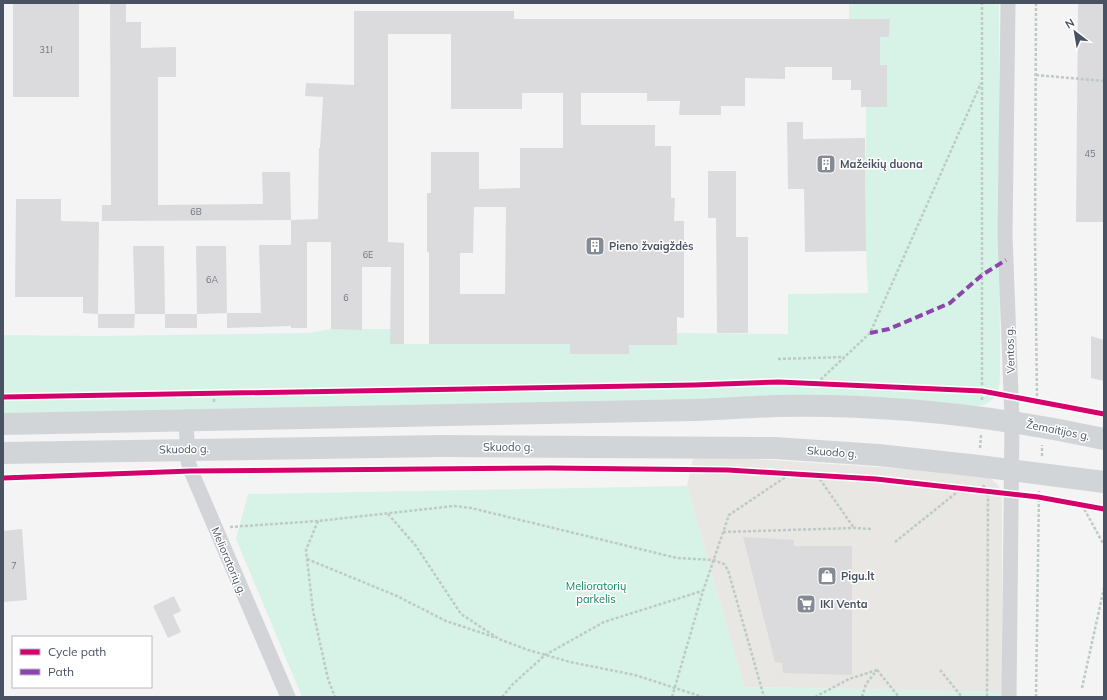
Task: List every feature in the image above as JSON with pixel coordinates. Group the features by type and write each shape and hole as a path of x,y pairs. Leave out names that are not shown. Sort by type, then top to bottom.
{"main road":[{"path":"3,424 186,422 695,410 777,406 889,409 1012,421"},
{"name":"Žemaitijos g.","path":"1012,421 1104,438"},
{"name":"Skuodo g.","path":"3,453 442,446 775,448 878,455 1012,469"},
{"path":"1012,469 1042,472 1104,482"}],"street":[{"name":"Ventos g.","path":"1008,3 1005,235 1012,421 1009,697"},
{"name":"Melioratorių g.","path":"186,422 188,461 191,471 214,528 288,697"}],"path":[{"path":"982,3 982,418 977,478 988,493 987,697"},
{"path":"1036,3 1037,400 1042,426 1042,472 1038,497 1036,697"},
{"path":"1036,75 1104,81"},
{"path":"817,383 870,333 982,81"},
{"path":"778,359 845,357"},
{"path":"672,697 703,591 729,515 790,474"},
{"path":"817,475 854,528"},
{"path":"895,542 961,490"},
{"path":"1082,505 1104,545"},
{"path":"214,528 318,521 454,506 471,508 677,558 713,560 724,564 730,575 764,697"},
{"path":"388,514 416,546 462,614 499,639"},
{"path":"318,521 306,550 313,611 328,679 335,697"},
{"path":"723,532 854,528 873,529"},
{"path":"307,559 397,596 446,621 546,655 635,675 703,697"},
{"path":"1082,688 1104,588"},
{"path":"502,697 513,684 546,655 604,622 703,591"},
{"path":"815,697 849,679 877,670"},
{"path":"862,697 866,684 877,670"},
{"path":"877,670 899,697"},
{"path":"940,670 962,697"}],"shaded area":[{"path":"694,455 966,473 989,477 999,486 1002,502 1002,692 744,687 687,486"}],"green space":[{"path":"849,3 999,3 1000,377 997,394 991,401 974,407 3,413 3,335 95,336 309,333 331,329 391,329 391,344 570,344 570,354 628,354 629,345 677,345 677,333 788,334 788,294 868,293 866,251 866,107 887,107 887,65 880,65 880,37 889,37 889,19 849,19"},
{"name":"Melioratorių parkelis","path":"687,486 744,687 1002,692 1002,697 302,697 236,539 248,494"}],"building":[{"path":"13,3 79,3 79,97 13,97"},
{"path":"110,3 126,3 126,22 141,22 141,48 176,47 176,77 158,77 158,205 263,204 262,172 290,172 291,220 102,221 102,205 111,205"},
{"path":"1078,3 1104,3 1104,222 1076,222"},
{"path":"354,11 514,11 514,19 890,19 889,37 880,37 880,65 887,65 887,107 861,107 861,90 851,90 851,80 832,80 832,67 785,67 785,79 745,78 745,106 721,106 721,115 679,115 680,101 647,101 647,93 581,93 581,125 655,125 655,146 671,146 671,198 675,198 674,221 684,221 684,318 677,317 677,345 629,345 629,354 570,354 570,344 429,344 429,252 427,252 427,193 431,193 431,152 479,152 479,189 520,188 520,148 563,148 563,93 522,93 522,109 451,109 451,34 388,34 388,242 404,243 404,344 390,344 391,267 362,267 362,330 331,329 331,242 307,242 307,328 291,328 291,326 227,328 227,313 261,313 259,245 291,245 291,220 318,219 319,148 323,97 305,96 306,83 354,85","holes":["474,207 506,207 505,294 460,294 460,253 473,253"]},
{"name":"Mažeikių duona","path":"787,122 803,122 803,139 865,138 866,251 805,252 804,189 788,189"},
{"path":"708,171 736,171 736,237 748,237 748,333 717,333 716,218 708,218"},
{"path":"16,199 61,199 61,221 99,222 98,314 83,313 83,297 15,297"},
{"path":"133,246 164,246 165,314 135,314"},
{"path":"196,246 226,246 227,313 197,314"},
{"path":"98,314 135,314 134,328 98,328"},
{"path":"165,314 197,314 197,328 165,328"},
{"path":"1091,336 1104,340 1104,381 1091,378"},
{"path":"22,529 27,600 3,602 3,531"},
{"name":"IKI Venta","path":"743,537 794,540 794,546 852,546 852,675 783,673 782,663 775,662"},
{"path":"174,596 181,611 173,615 181,632 168,638 153,606"}],"marked path":[{"path":"870,333 889,329 950,303 982,275 1006,260"}],"cycle path":[{"path":"3,397 694,385 779,382 982,391 1104,414"},
{"path":"3,478 191,471 551,468 728,470 876,479 1038,497 1104,509"}],"place":[{"name":"Mažeikių duona","path":"826,164"},
{"name":"Pieno žvaigždės","path":"595,246"},
{"name":"Pigu.lt","path":"827,576"},
{"name":"IKI Venta","path":"806,604"}]}
